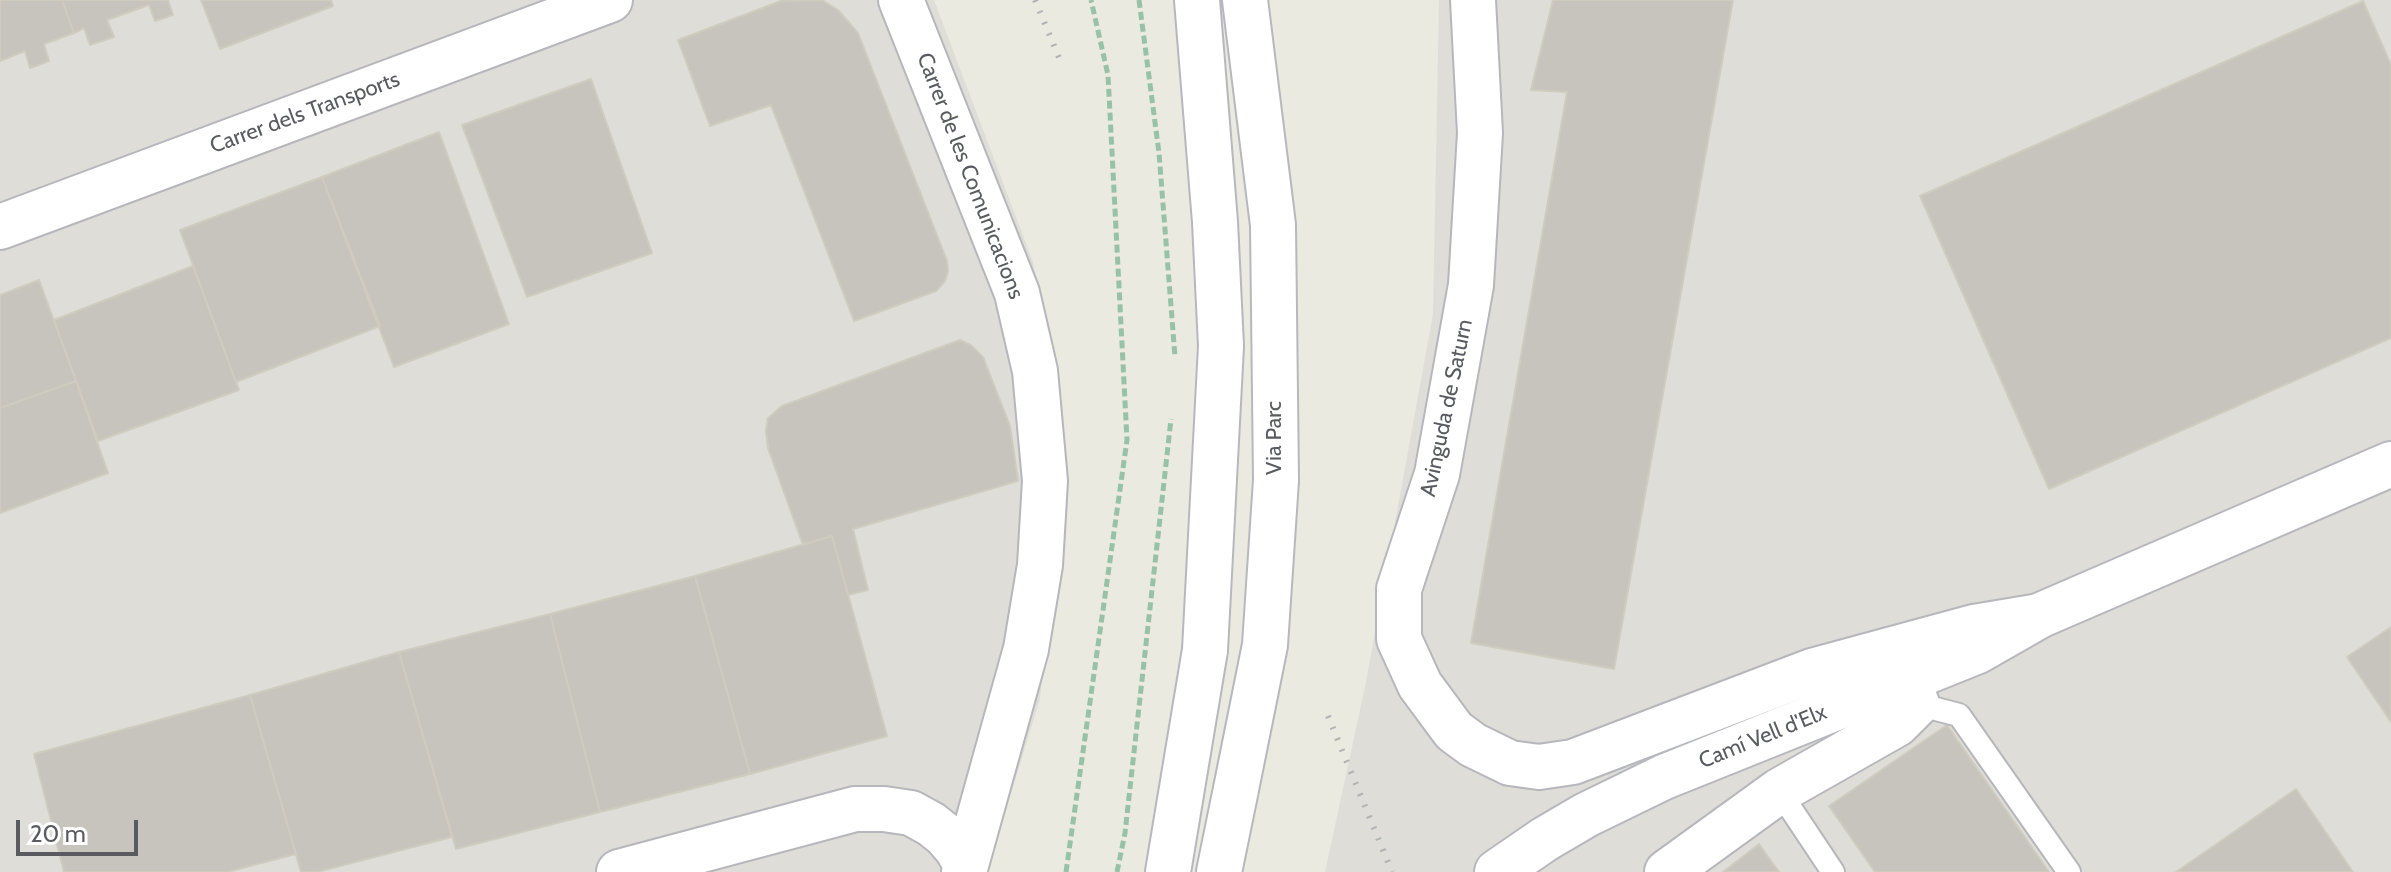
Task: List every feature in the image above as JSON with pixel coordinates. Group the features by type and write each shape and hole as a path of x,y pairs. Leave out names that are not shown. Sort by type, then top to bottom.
{"street":[{"name":"Carrer dels Transports","path":"0,227 610,0"},
{"name":"Carrer de les Comunicacions","path":"901,0 1017,293 1035,371 1045,481 1040,565 1026,649 965,868"},
{"path":"1168,872 1205,650 1221,346 1215,222 1197,0"},
{"name":"Via Parc","path":"1219,872 1265,645 1276,480 1273,225 1245,0"},
{"name":"Avinguda de Saturn","path":"1473,0 1480,133 1471,285 1437,474 1399,589 1399,639 1420,685 1454,731 1473,745 1510,763"},
{"name":"Camí Vell d'Elx","path":"1497,872 1576,821 1664,777 1912,691 2038,616 2391,464"},
{"name":"Camí Vell d'Elx","path":"1510,763 1539,767 1573,762 1812,671 1974,627 2038,616"},
{"path":"1667,872 1779,791 1897,724 1912,691"},
{"path":"619,872 855,809 911,813 945,835 957,849 965,868"}],"lane":[{"path":"1912,691 1959,715 2069,872"},
{"path":"1779,791 1833,872"}],"path":[{"path":"1066,872 1127,440 1108,75 1091,0"},
{"path":"1139,0 1159,153 1175,360"},
{"path":"1117,872 1125,833 1173,405"}],"shaded area":[{"path":"0,0 934,0 1033,262 1063,457 1040,699 987,872 0,872"},
{"path":"1439,0 2391,0 2391,872 1325,872 1366,682 1433,314"}],"building":[{"path":"0,0 62,0 74,33 44,44 49,61 30,68 25,51 0,61"},
{"path":"62,0 168,0 173,15 155,21 149,5 107,20 114,37 90,45 84,28 74,33"},
{"path":"201,0 331,0 333,6 220,49"},
{"path":"822,0 838,10 858,33 947,261 948,271 945,281 936,291 854,321 771,105 710,126 678,40 781,1"},
{"path":"1553,0 1733,0 1614,669 1471,643 1567,92 1531,90"},
{"path":"2363,1 2391,65 2391,338 2049,489 1920,196"},
{"path":"591,79 652,253 527,297 462,125"},
{"path":"439,132 509,324 394,367 322,177"},
{"path":"322,177 380,326 236,382 180,230"},
{"path":"193,266 239,390 98,441 54,320"},
{"path":"39,280 76,381 0,408 0,295"},
{"path":"960,340 983,357 1010,426 1018,481 853,529 868,590 848,595 832,536 803,545 768,448 768,418 782,406"},
{"path":"76,381 108,473 0,513 0,408"},
{"path":"832,536 887,736 750,774 695,576"},
{"path":"695,576 750,774 600,812 550,614"},
{"path":"550,614 600,812 456,849 399,652"},
{"path":"2391,627 2391,722 2347,657"},
{"path":"399,652 452,837 317,872 301,872 250,695"},
{"path":"250,695 296,854 227,872 64,872 34,754"},
{"path":"1947,725 2049,872 1875,872 1829,806"},
{"path":"2296,789 2353,872 2176,872"},
{"path":"1759,844 1779,872 1723,872"}],"railway":[{"path":"1035,0 1060,60"},
{"path":"1328,716 1392,872"}]}
